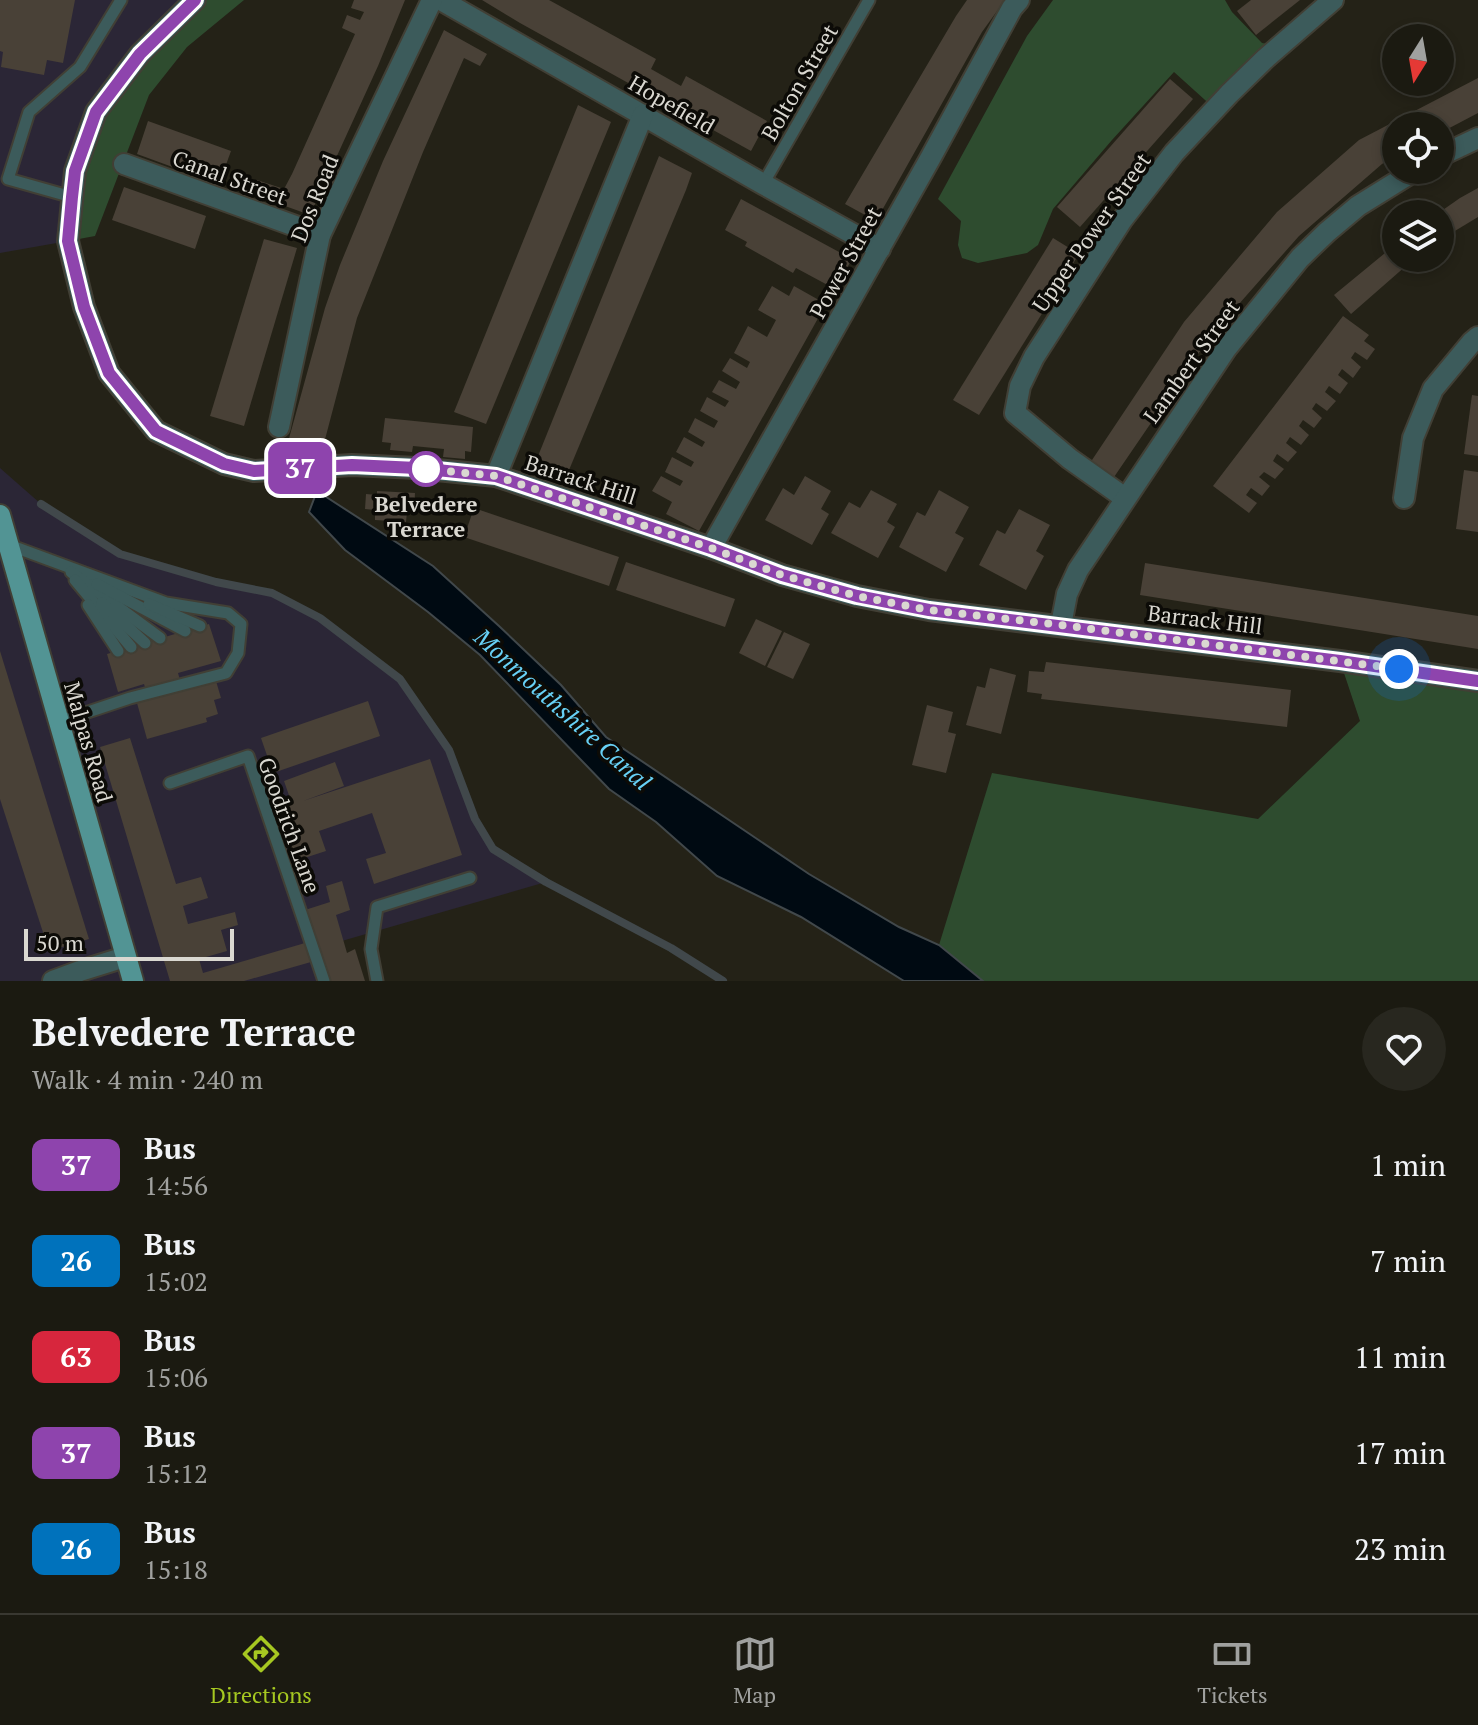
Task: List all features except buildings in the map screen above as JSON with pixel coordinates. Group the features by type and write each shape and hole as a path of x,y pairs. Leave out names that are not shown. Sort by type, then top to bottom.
{"main road":[{"name":"Malpas Road","path":"0,515 133,981"}],"street":[{"name":"Barrack Hill","path":"195,0 140,54 96,112 75,171 68,241 84,307 109,373 156,431 224,464 254,471 352,465 496,476 782,575 857,596 929,610 1478,681"},
{"name":"Dos Road","path":"279,427 320,235 432,0"},
{"name":"Hopefield","path":"441,0 880,249"},
{"name":"Power Street","path":"711,548 1019,0"},
{"name":"Upper Power Street","path":"1125,498 1070,459 1015,413 1020,386 1034,357 1122,220 1174,153 1266,58 1333,0"},
{"path":"496,476 643,115"},
{"path":"1454,149 1478,138"},
{"name":"Canal Street","path":"124,164 320,235"},
{"name":"Lambert Street","path":"1061,625 1067,594 1078,570 1226,349 1300,258 1358,206 1393,184"},
{"path":"1404,498 1413,438 1433,389 1478,337"},
{"path":"53,981 125,957"}],"lane":[{"path":"72,197 8,179 29,112 80,67 121,0"},
{"name":"Bolton Street","path":"763,184 869,0"},
{"path":"8,545 166,603 228,613 241,624 238,653 226,673 194,677 135,692 58,722"},
{"path":"61,564 200,626"},
{"path":"61,564 180,633"},
{"path":"61,564 160,638"},
{"path":"61,564 145,643"},
{"path":"61,564 131,647"},
{"path":"61,564 118,651"},
{"path":"194,677 212,663"},
{"name":"Goodrich Lane","path":"170,783 248,756 324,981"},
{"path":"377,981 371,949 377,907 470,878"}],"shaded area":[{"path":"0,0 195,0 68,241 0,253"},
{"path":"0,468 41,504 120,554 216,582 272,593 320,618 400,679 449,750 475,819 493,849 546,882 314,949 324,981 0,981"}],"green space":[{"path":"195,0 244,0 187,47 149,95 95,236 68,241 96,112"},
{"path":"1053,0 1225,0 1232,12 1262,43 1279,46 1215,109 1174,72 1053,209 1038,245 1027,253 978,263 962,258 958,245 961,221 938,199 1027,36"},
{"path":"1340,661 1478,681 1478,981 983,981 939,945 992,773 1258,819 1360,721"}],"water":[{"name":"Monmouthshire Canal","path":"317,491 433,566 561,685 606,737 809,874 899,927 939,945 983,981 904,981 801,917 717,876 656,822 609,789 480,655 345,550 309,512"}],"waterway":[{"path":"41,504 120,554 216,582 272,593 320,618 400,679 449,750 475,819 493,849 546,882 671,948 723,981"}],"bus line":[{"name":"37","path":"195,0 140,54 96,112 75,171 68,241 84,307 109,373 156,431 224,464 254,471 352,465 496,476 782,575 857,596 929,610 1478,681"}],"place":[{"name":"Belvedere Terrace","path":"426,469"}],"route":[{"path":"426,469 417,468 496,476 782,575 857,596 929,610 1399,669"}]}
